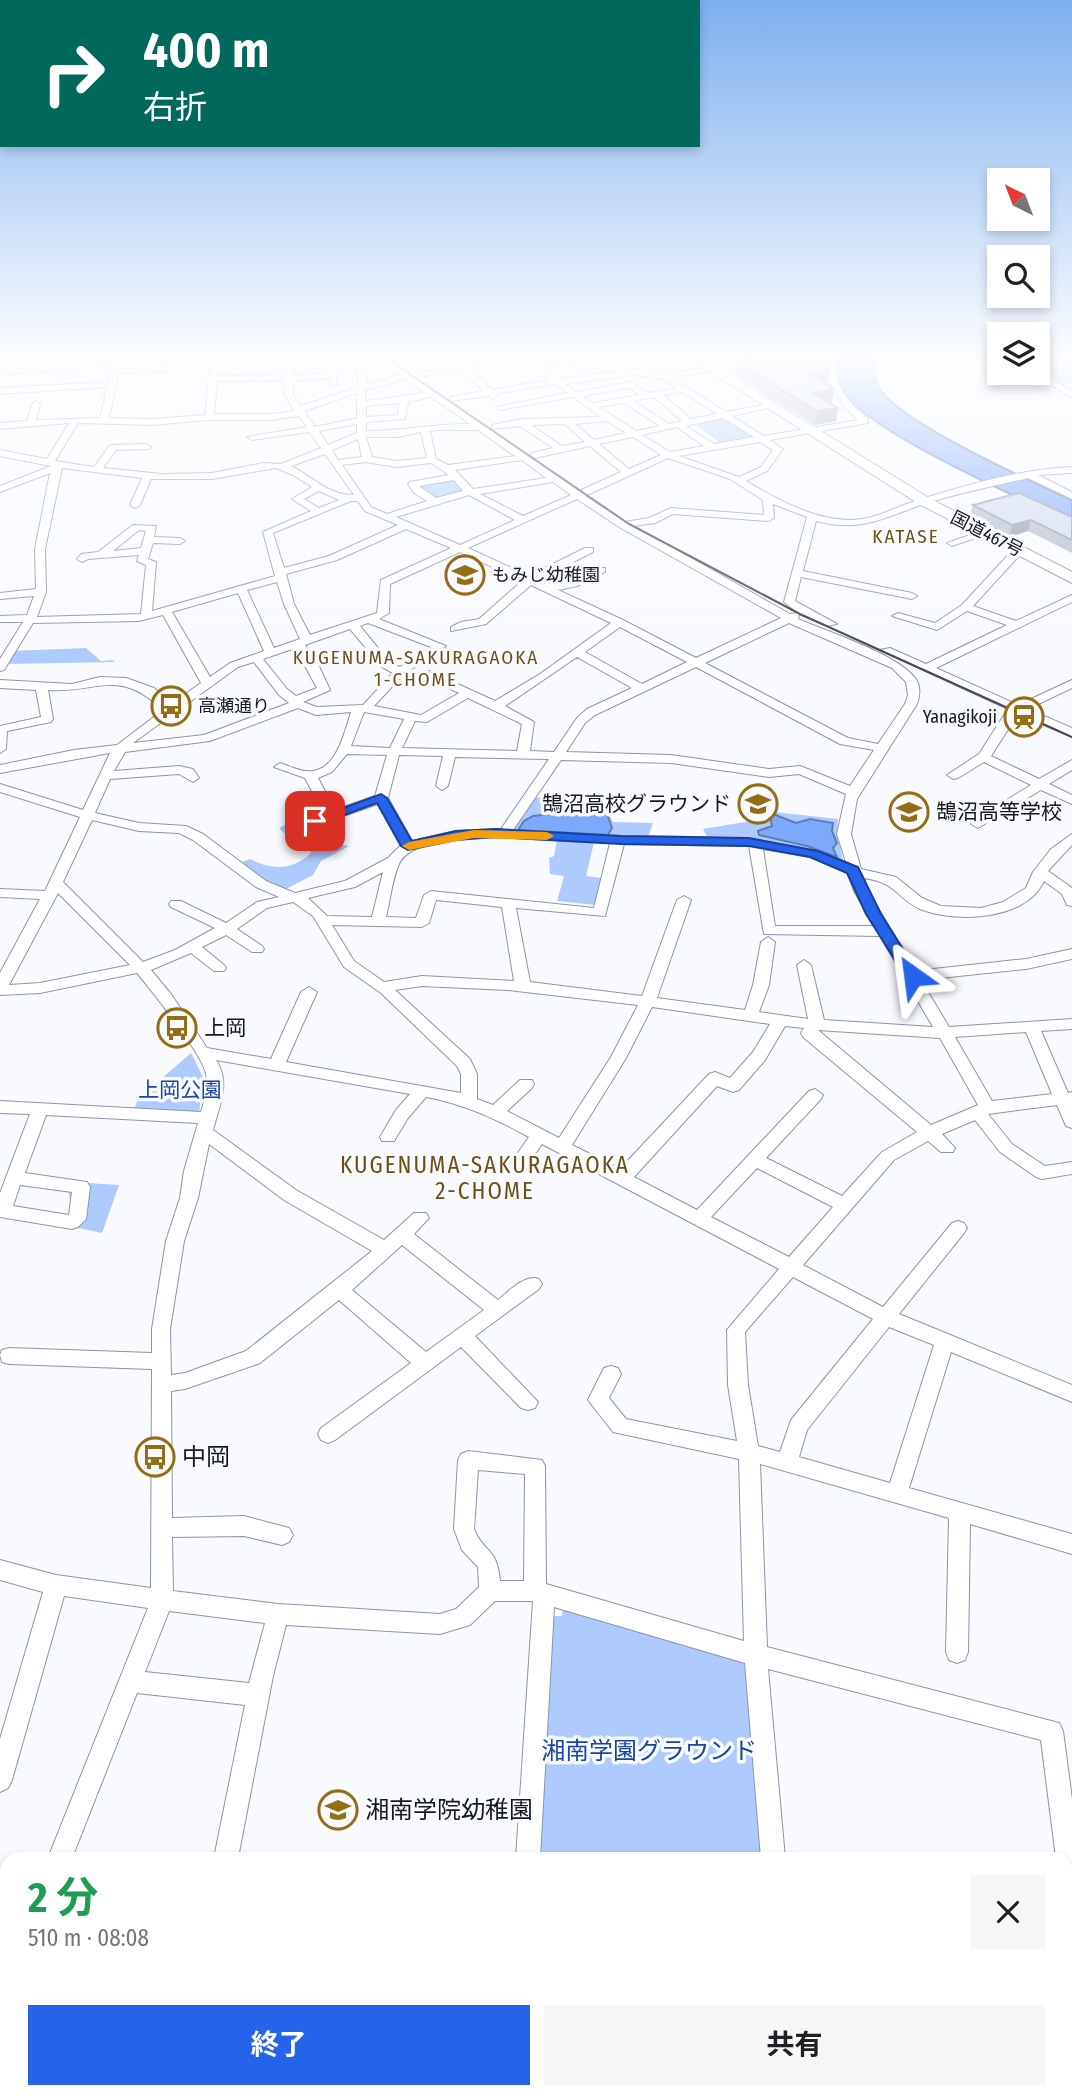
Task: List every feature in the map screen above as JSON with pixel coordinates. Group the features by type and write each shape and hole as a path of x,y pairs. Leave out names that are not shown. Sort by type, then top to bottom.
{"highway":[{"name":"国道467号","path":"846,453 924,501 1072,578"}],"street":[{"path":"0,453 55,466 190,477 226,474 253,453"},
{"path":"0,668 30,619 41,592 44,577 40,549 55,466 61,453"},
{"path":"97,470 109,453"},
{"path":"258,453 318,488 352,499 368,509 551,589 619,622 844,741 881,748"},
{"path":"281,467 317,453"},
{"path":"327,453 352,499"},
{"path":"365,453 369,459"},
{"path":"430,453 432,460"},
{"path":"525,453 623,524 790,619 903,670 912,681 915,695 911,704 853,792 844,834 853,871 861,891 913,976 982,1109 1006,1148 1042,1173 1072,1168"},
{"path":"526,453 555,479 582,493"},
{"path":"447,468 543,453"},
{"path":"603,453 628,473"},
{"path":"665,453 740,480 768,499 836,522 870,521 924,501 989,484 1029,474 1072,470"},
{"path":"680,453 668,455 385,582 384,613 234,665 120,748 0,989 40,988 141,968 226,928 262,905 350,884 393,861 408,846 456,835 504,834 618,840 755,842 813,854 853,871 897,883 917,902 928,907 967,912 1017,901 1033,890 1041,872 1056,852 1072,838"},
{"path":"740,480 764,469 775,453"},
{"path":"334,463 369,459 397,464 432,460 447,468 470,492 523,520"},
{"path":"0,489 55,466"},
{"path":"1029,474 1072,496"},
{"path":"135,505 148,475"},
{"path":"433,501 417,491 413,484 456,477"},
{"path":"387,517 470,492 555,479"},
{"path":"318,488 296,499 318,511"},
{"path":"0,769 120,748 215,736 324,690 289,604 268,532 352,499"},
{"path":"623,524 651,521 671,511 769,518 768,499"},
{"path":"812,516 789,602 804,612 926,668 1072,742"},
{"path":"0,619 130,619 241,588 333,558 407,525"},
{"path":"102,554 136,527 152,527 142,561 151,562 146,615"},
{"path":"952,543 985,533"},
{"path":"82,559 85,556 180,541"},
{"path":"455,629 465,624 482,622 530,580 589,550"},
{"path":"898,616 937,626 967,607 1010,559 1021,551"},
{"path":"551,589 573,584 601,570"},
{"path":"796,573 912,597"},
{"path":"241,588 270,651"},
{"path":"0,596 41,592"},
{"path":"926,668 1072,598"},
{"path":"967,607 1018,625"},
{"path":"165,609 207,683"},
{"path":"504,834 591,712 804,612"},
{"path":"280,767 310,775 320,774 343,750 362,708 401,672 440,646 369,619"},
{"path":"496,706 544,676 619,622"},
{"path":"352,624 386,665 401,672"},
{"path":"576,652 641,688"},
{"path":"255,656 283,692 296,703 319,712 362,708 424,719 468,693"},
{"path":"429,675 528,722 523,754"},
{"path":"0,684 72,688 100,681 127,682 150,691 170,710"},
{"path":"0,749 1,729 47,719 41,687"},
{"path":"953,775 984,757 1014,711 1069,687"},
{"path":"1014,711 1072,733"},
{"path":"408,846 381,798 394,752 411,717"},
{"path":"343,750 671,759 769,773 794,770 853,792"},
{"path":"442,786 450,753"},
{"path":"984,757 1072,800"},
{"path":"978,824 1072,764"},
{"path":"105,776 179,770 188,772 193,778"},
{"path":"310,775 331,815"},
{"path":"0,788 87,815 139,827 188,832 261,884 312,908 349,964 381,987 464,1063 469,1074 469,1101"},
{"path":"315,821 381,798"},
{"path":"322,920 422,923 431,895 600,913 618,840"},
{"path":"755,842 769,930 885,931"},
{"path":"378,922 393,861"},
{"path":"1041,872 1068,892 1072,902"},
{"path":"0,893 52,889 141,968 205,1053 216,1079 189,1198 175,1241 161,1329 162,1600 62,1852"},
{"path":"562,1147 618,1058 647,1003 684,900"},
{"path":"508,903 523,987"},
{"path":"176,904 226,928 257,949"},
{"path":"751,1014 761,985 768,942"},
{"path":"191,946 219,968"},
{"path":"913,976 1026,964 1072,954"},
{"path":"803,965 816,1024 809,1034 947,1149"},
{"path":"381,987 442,981 523,987 816,1024 942,1032 1072,1024"},
{"path":"275,1066 309,992"},
{"path":"621,1179 715,1078 733,1086 759,1056 781,1019"},
{"path":"1031,1026 1067,1098 1072,1122"},
{"path":"205,1053 423,1090 469,1101 496,1112 888,1318 1072,1394"},
{"path":"496,1112 526,1084"},
{"path":"388,1137 402,1114 423,1090"},
{"path":"698,1220 816,1096"},
{"path":"773,1852 757,1655 749,1452 737,1385 736,1330 888,1156 929,1133 982,1109 1067,1098"},
{"path":"0,1107 206,1126 290,1195 386,1250"},
{"path":"14,1178 40,1109"},
{"path":"515,1170 539,1136"},
{"path":"755,1160 844,1205"},
{"path":"162,1384 185,1381 253,1357 386,1250 420,1218"},
{"path":"787,1463 798,1426 888,1318 958,1228"},
{"path":"402,1235 498,1310"},
{"path":"328,1434 533,1284"},
{"path":"339,1289 425,1363"},
{"path":"463,1336 528,1402"},
{"path":"897,1494 945,1342"},
{"path":"9,1356 162,1361"},
{"path":"611,1374 598,1400 620,1426 749,1452 1072,1544"},
{"path":"490,1591 488,1563 469,1543 464,1529 468,1460 535,1466 539,1592 527,1852"},
{"path":"957,1652 960,1513"},
{"path":"163,1528 244,1526 282,1535"},
{"path":"0,1570 56,1585 162,1600 278,1614 440,1624 462,1618 490,1591 539,1592 757,1655 1051,1731 1067,1852"},
{"path":"0,1780 56,1585"},
{"path":"227,1852 258,1695 278,1614"},
{"path":"129,1681 258,1695"}],"green space":[{"path":"453,480 465,492 435,499 418,486"},
{"path":"86,648 101,661 115,662 6,664 11,651"},
{"path":"567,792 567,799 603,803 613,822 653,823 648,837 513,831 535,798"},
{"path":"765,811 838,819 837,833 843,861 810,849 777,842 708,838 703,829 763,819"},
{"path":"299,817 330,843 349,846 321,861 313,875 284,890 258,878 242,862 250,859 281,867 304,859 311,853 306,842 284,833 279,828"},
{"path":"557,840 594,842 586,876 602,878 595,905 557,901 564,876 550,874 549,858 554,856"},
{"name":"上岡公園","path":"191,1053 203,1077 199,1115 134,1110 138,1099"},
{"path":"71,1182 119,1185 102,1233 74,1227 69,1194"},
{"name":"湘南学園グラウンド","path":"563,1608 740,1657 749,1666 765,1852 536,1852 540,1726 553,1616 562,1616"}],"shaded area":[{"path":"929,453 975,453 1072,500 1072,523 983,481"},
{"path":"600,808 607,814 612,828 608,835 518,830 524,821 533,816"},
{"path":"773,814 796,823 810,819 833,823 832,831 837,843 833,848 837,857 807,846 759,835 758,831 772,826 770,817"}],"building":[{"path":"1019,493 1072,517 1072,540 1031,520 1012,525 973,505"}],"tram line":[{"path":"525,453 629,524 800,614 1072,737"}],"slow traffic":[{"path":"409,846 456,835 496,833 547,836"}],"place":[{"name":"もみじ幼稚園","path":"465,575"},
{"name":"高瀬通り","path":"171,706"},
{"name":"Yanagikoji","path":"1024,717"},
{"name":"鵠沼高校グラウンド","path":"758,804"},
{"name":"鵠沼高等学校","path":"909,812"},
{"name":"上岡","path":"177,1028"},
{"name":"中岡","path":"155,1457"},
{"name":"湘南学院幼稚園","path":"338,1810"}],"district":[{"name":"KATASE","path":"906,536"},
{"name":"KUGENUMA-SAKURAGAOKA 1-CHOME","path":"416,668"},
{"name":"KUGENUMA-SAKURAGAOKA 2-CHOME","path":"485,1178"}],"route":[{"path":"315,821 381,798 408,846 456,835 496,833 621,840 749,842 795,849 853,870 873,914 913,976"}]}
